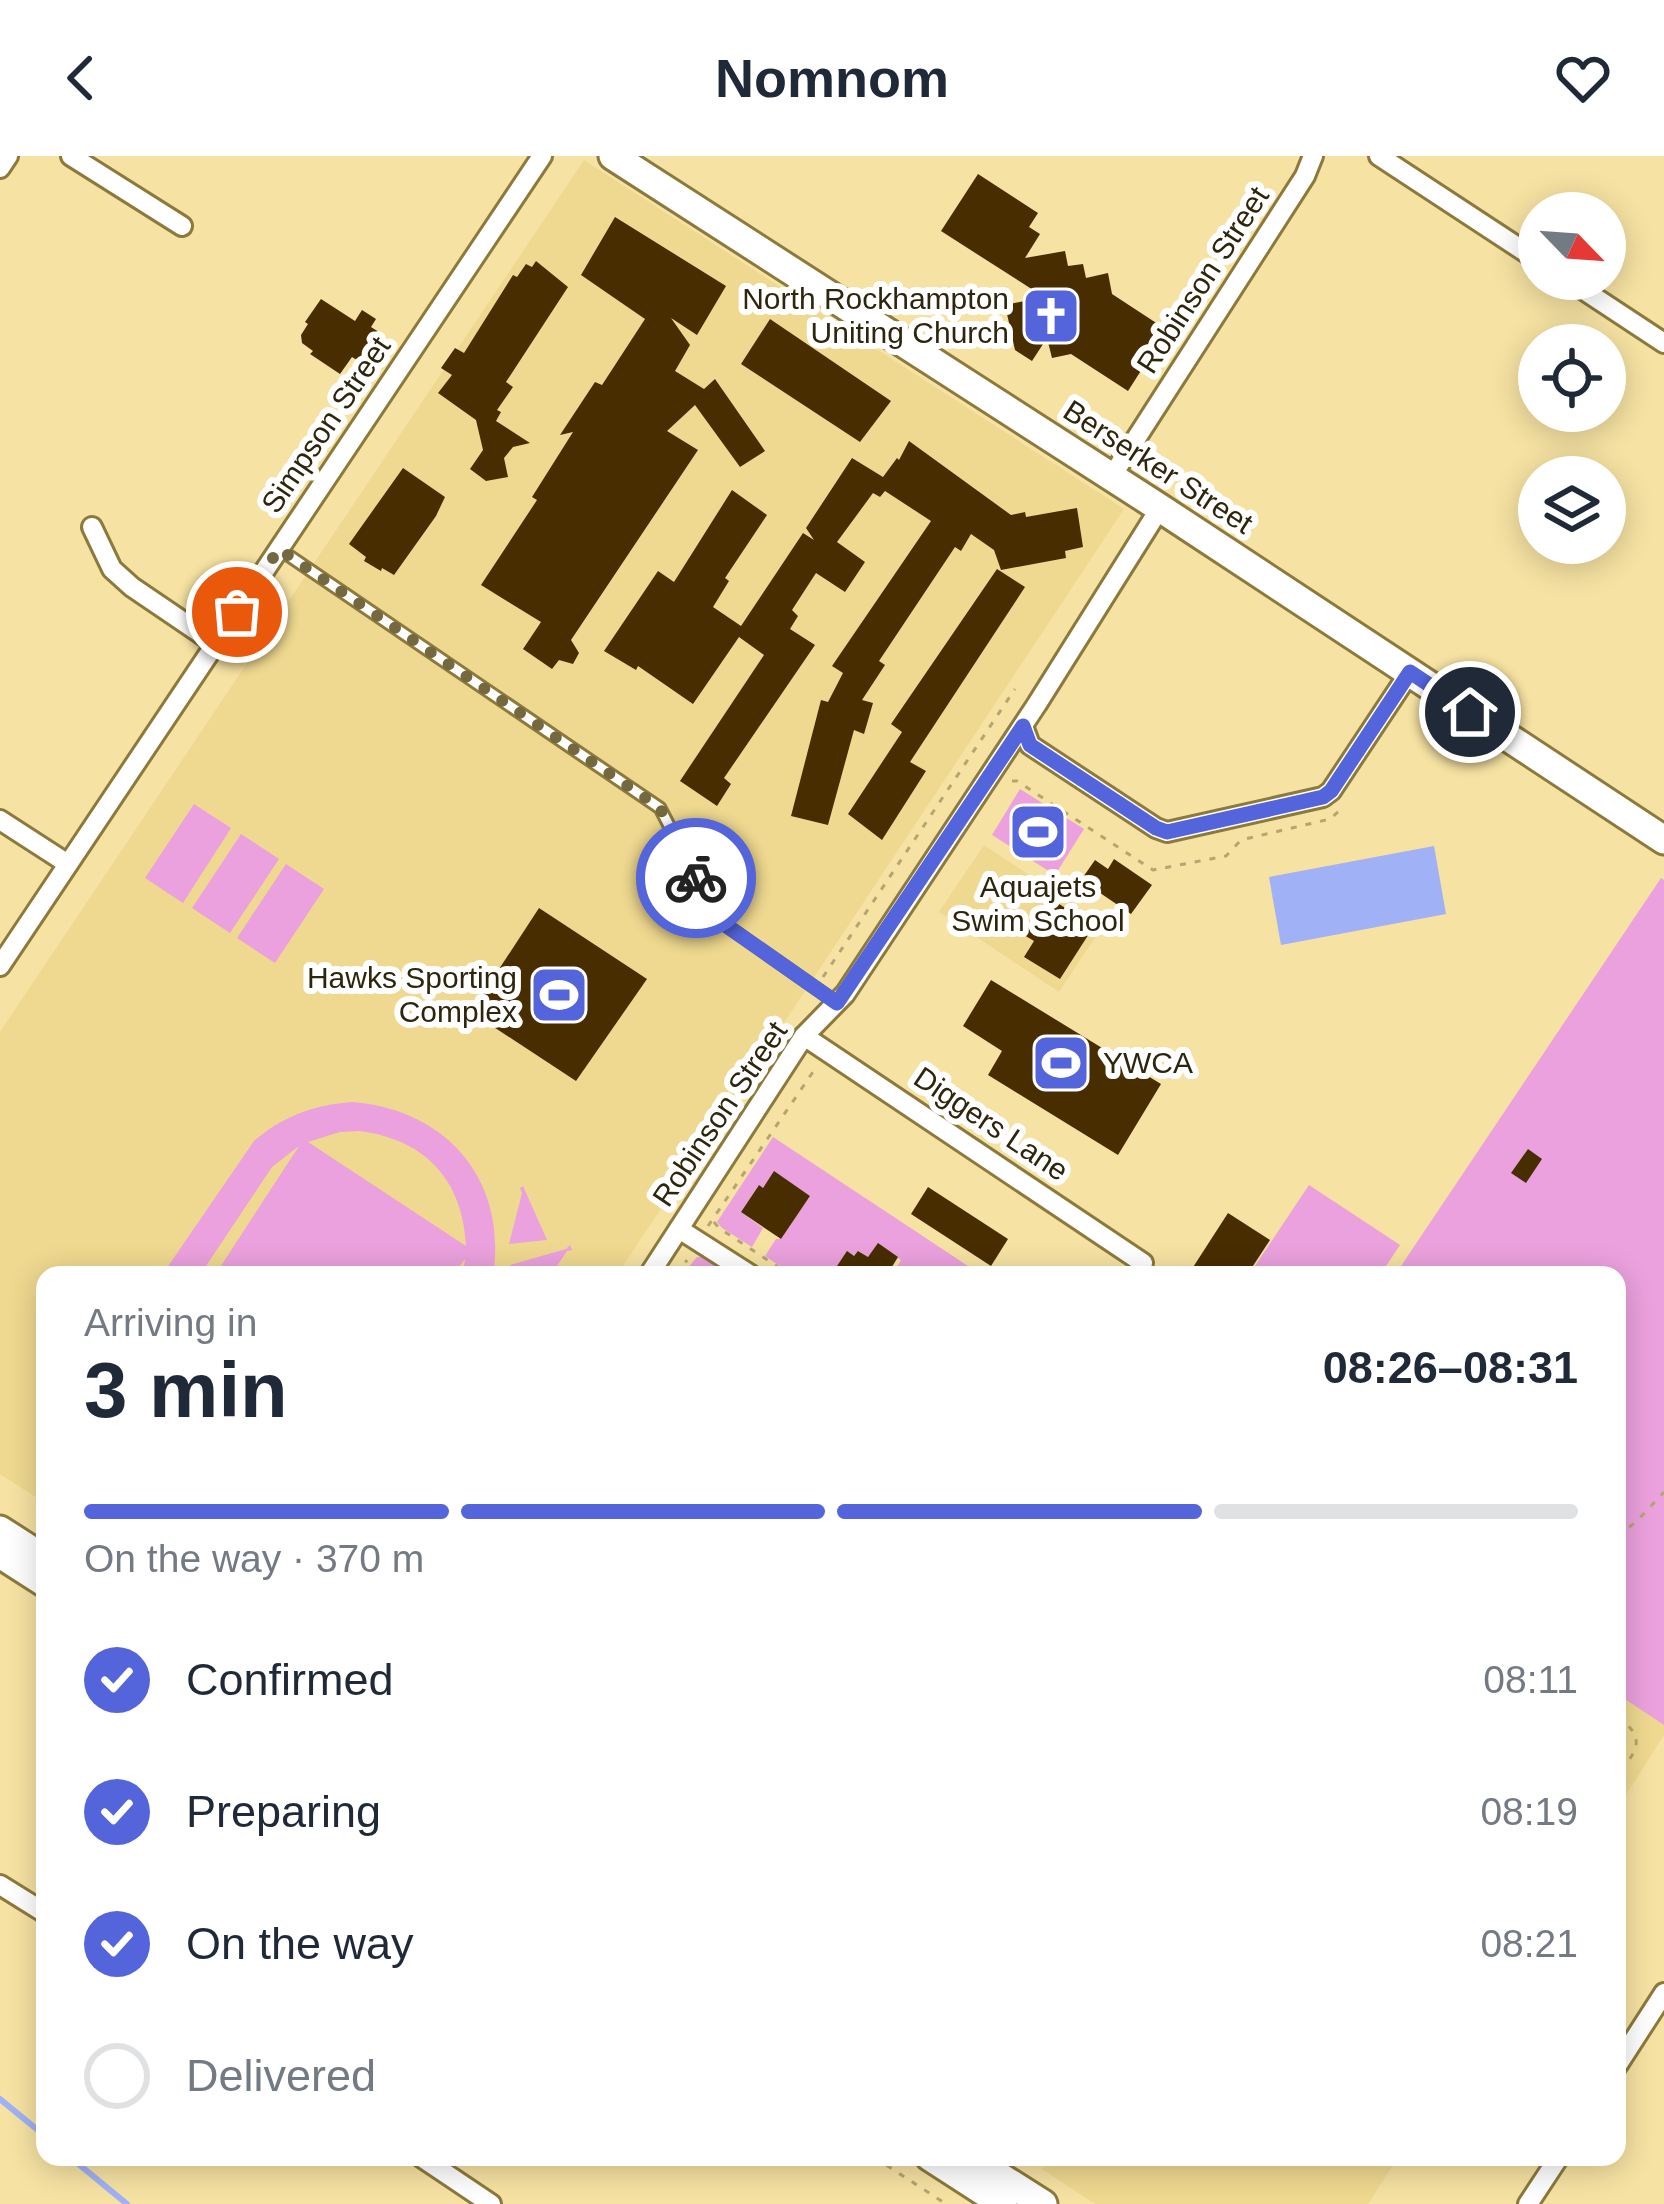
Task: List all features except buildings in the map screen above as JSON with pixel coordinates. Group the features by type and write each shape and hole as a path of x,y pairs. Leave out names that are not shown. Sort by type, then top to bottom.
{"street":[{"path":"0,168 8,156"},
{"path":"71,156 182,226"},
{"name":"Simpson Street","path":"0,966 542,156"},
{"name":"Berserker Street","path":"613,156 1112,476 1664,840"},
{"path":"1305,176 1313,156"},
{"path":"1305,176 1325,156"},
{"path":"1378,156 1518,247"},
{"name":"Robinson Street","path":"1112,476 1305,176"},
{"path":"1599,300 1664,343"},
{"name":"Robinson Street","path":"655,1266 804,1036 837,1003 1023,726 1160,508"},
{"path":"92,527 112,569 216,644"},
{"path":"1023,726 1030,745 1167,832 1323,797 1410,672"},
{"path":"0,820 68,864"},
{"name":"Diggers Lane","path":"804,1036 1143,1263"},
{"path":"679,1229 737,1266"},
{"path":"0,1530 36,1553"},
{"path":"0,1553 36,1577"},
{"path":"0,1885 36,1907"},
{"path":"1626,2052 1664,1993"},
{"path":"434,2166 491,2204"},
{"path":"944,2166 1003,2204"},
{"path":"983,2166 1043,2204"},
{"path":"1528,2204 1552,2166"}],"lane":[{"path":"279,549 660,808 717,919 837,1003"}],"path":[{"path":"714,1222 776,1266"},
{"path":"683,1266 689,1256"},
{"path":"1626,1528 1664,1492"},
{"path":"1626,1724 1637,1738 1626,1764"},
{"path":"888,2166 946,2204"}],"shaded area":[{"path":"584,160 1124,509 623,1266 36,1266 36,1497 0,1474 0,1032"},
{"name":"Aquajets Swim School","path":"1020,789 1084,829 1055,875 992,835"},
{"path":"194,804 231,828 183,903 145,878"},
{"path":"241,834 279,859 230,933 192,908"},
{"path":"984,845 1104,924 1059,992 939,912"},
{"path":"286,864 324,889 275,963 237,938"},
{"path":"1661,878 1664,880 1664,1725 1626,1700 1626,1266 1401,1266"},
{"path":"352,1102 386,1108 442,1135 480,1180 491,1209 494,1266 464,1266 465,1259 460,1266 221,1266 299,1146 272,1167 206,1266 168,1266 254,1141 288,1118","holes":["359,1131 403,1143 436,1167 448,1183 457,1201 466,1246 308,1142"]},
{"path":"773,1137 968,1266 897,1266 901,1260 878,1244 868,1257 859,1251 842,1266 780,1266 765,1256 810,1196 774,1172 741,1212 763,1228 752,1247 717,1222"},
{"path":"1309,1185 1400,1245 1386,1266 1255,1266"},
{"path":"523,1186 547,1240 509,1244 520,1188"},
{"path":"570,1245 572,1250 557,1266 510,1265"},
{"path":"697,1257 709,1257 722,1266 690,1266"},
{"path":"1626,1700 1664,1725 1664,1735 1626,1795"},
{"path":"1392,2166 1368,2204 1095,2204 1042,2169"}],"water":[{"path":"1434,846 1446,914 1281,945 1269,877"}],"waterway":[{"path":"0,2099 36,2129"},
{"path":"81,2166 127,2204"}],"way so far":[{"path":"237,612 279,549 645,796 672,827 696,878"}],"place":[{"name":"North Rockhampton Uniting Church","path":"1051,316"},
{"name":"Aquajets Swim School","path":"1038,832"},
{"name":"Hawks Sporting Complex","path":"559,995"},
{"name":"YWCA","path":"1061,1063"}],"route":[{"path":"696,878 717,919 837,1003 1023,726 1030,745 1167,832 1323,797 1410,672 1470,712"}]}
